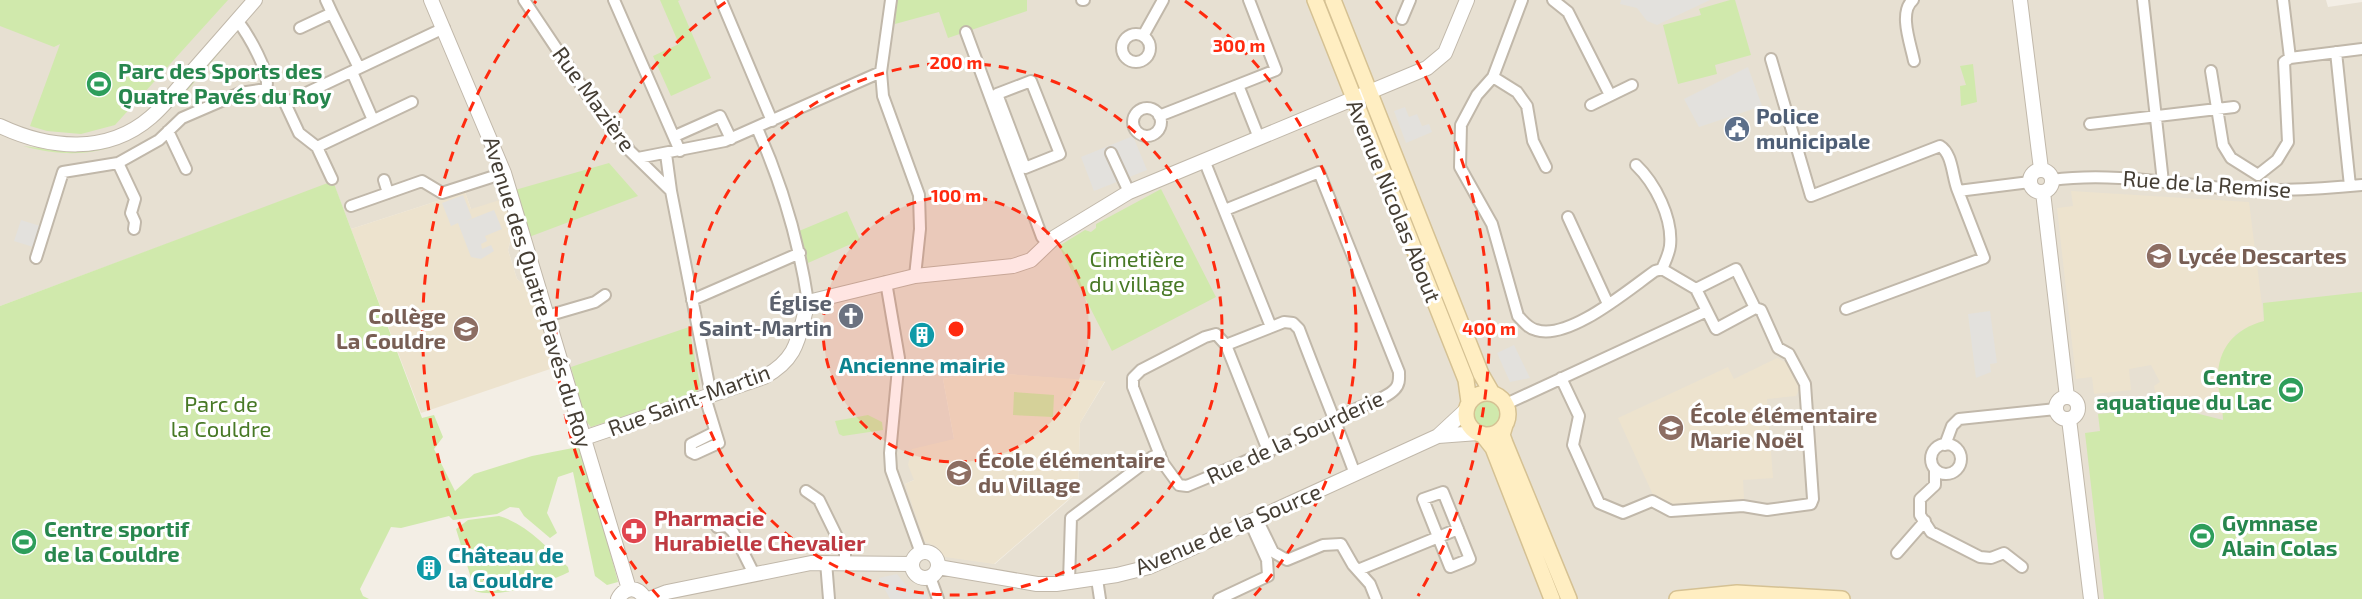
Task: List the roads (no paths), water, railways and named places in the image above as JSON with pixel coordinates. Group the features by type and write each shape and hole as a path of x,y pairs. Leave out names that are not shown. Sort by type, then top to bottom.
{"main road":[{"name":"Avenue Nicolas About","path":"1315,0 1466,381 1468,423 1493,448 1549,596"},
{"name":"Avenue Nicolas About","path":"1333,0 1480,374 1492,393 1506,404"},
{"path":"1468,406 1479,394 1492,393"},
{"path":"1506,404 1508,417 1502,435 1569,599"},
{"path":"1480,434 1495,434 1505,425"},
{"path":"1677,599 1737,594 1842,599"}],"street":[{"path":"0,126 31,140 62,146 103,141 131,131 152,116 255,0"},
{"path":"327,0 373,120"},
{"name":"Avenue des Quatre Pavés du Roy","path":"431,0 504,173 584,438 623,594"},
{"name":"Rue Mazière","path":"524,0 603,118 671,191"},
{"path":"614,0 680,151"},
{"path":"721,0 772,121"},
{"path":"891,0 881,72 883,96 888,116 919,195 920,229 915,276"},
{"path":"1143,36 1163,0"},
{"path":"1160,116 1238,85 1279,75 1248,0"},
{"path":"1402,19 1410,0"},
{"path":"757,128 772,163 800,253 807,302 915,276 1013,266 1031,260 1048,244 1095,210 1129,192 1355,100 1437,62 1449,44 1467,0"},
{"path":"1522,0 1493,77 1477,95 1461,125 1460,167 1492,224 1518,316 1528,326 1547,332 1584,320 1654,271 1662,269 1696,289 1716,328 1755,308 1761,310 1778,348 1789,354 1804,384 1814,499 1811,504 1767,510 1743,506 1671,511 1652,501 1623,513 1599,503 1573,445 1579,416 1561,378"},
{"path":"1553,0 1568,12 1610,95"},
{"path":"1914,0 1907,8 1906,17 1914,62"},
{"path":"2020,0 2041,170"},
{"path":"2143,0 2158,115 2163,182"},
{"path":"2283,0 2290,58"},
{"path":"300,28 332,13"},
{"path":"36,258 63,172 118,164 141,152 182,118 240,93 266,89 267,77 246,32 237,20"},
{"path":"332,179 317,147 299,133 285,104 444,28"},
{"path":"966,32 1020,180 1048,244"},
{"path":"2258,174 2277,160 2288,142 2284,62 2290,58 2362,49"},
{"path":"2336,52 2356,186"},
{"path":"1771,59 1811,196 1940,146 1945,149 1948,156 1958,190 1984,258 1846,309"},
{"path":"2211,71 2216,109 2227,153 2258,174"},
{"path":"638,158 731,139 881,72"},
{"path":"1493,77 1517,92 1527,106 1533,141 1546,167"},
{"path":"1031,81 1059,154 1025,168 997,94 1031,81"},
{"path":"1238,85 1259,138"},
{"path":"1591,105 1632,85"},
{"path":"317,147 412,102"},
{"path":"2090,124 2234,107"},
{"path":"675,136 720,117 731,139"},
{"path":"168,131 186,169"},
{"path":"1111,153 1129,192"},
{"name":"Rue Mazière","path":"666,154 715,432"},
{"path":"1204,160 1271,327"},
{"path":"118,164 135,199 131,213 135,222 134,229"},
{"path":"1636,165 1647,176 1663,206 1667,221 1670,246 1662,269"},
{"path":"2041,170 2049,173 2052,180 2051,186 2043,192 2036,190 2030,182 2031,174 2041,170"},
{"name":"Rue de la Sourderie","path":"1160,454 1169,473 1182,487 1269,453 1395,390 1399,382 1399,372 1319,172 1225,210"},
{"path":"351,206 422,181 442,193 504,173"},
{"path":"2258,174 2259,189"},
{"name":"Rue de la Remise","path":"2052,180 2110,178 2259,189 2309,190 2356,186"},
{"path":"384,180 388,193"},
{"path":"1958,190 2030,182"},
{"path":"2043,192 2067,397"},
{"path":"1568,217 1608,304"},
{"path":"692,300 800,253"},
{"path":"1696,289 1736,269 1755,308"},
{"path":"886,282 899,357 890,453 891,470 916,558 917,576 934,572"},
{"path":"548,316 595,302 605,295"},
{"name":"Rue Saint-Martin","path":"584,438 764,377 788,360 798,341 807,302"},
{"path":"1506,404 1707,312"},
{"path":"1226,345 1284,322 1293,323 1299,329 1355,474"},
{"path":"1069,581 1071,518 1152,457 1160,454 1133,387 1133,378 1141,370 1205,337 1216,334 1226,345 1269,453"},
{"path":"2067,397 2076,402 2078,408 2076,414 2069,419 2060,417 2056,409 2058,402 2067,397"},
{"name":"Avenue de la Source","path":"934,572 1037,584 1096,579 1149,567 1438,436 1468,406"},
{"path":"2022,567 2004,553 1991,558 1980,557 1931,532 1920,515 1920,499 1935,485 1932,454 1945,445 1952,426 1959,420 2056,409"},
{"path":"2069,419 2091,599"},
{"name":"Avenue de la Source","path":"1438,436 1480,434"},
{"path":"1935,469 1948,474 1960,464 1957,450 1945,445"},
{"path":"806,491 819,500 845,553 845,562"},
{"path":"1443,492 1470,559 1450,567 1438,538 1423,500 1443,492"},
{"path":"1219,599 1263,580 1268,571 1272,558 1253,520"},
{"path":"1897,553 1925,521"},
{"path":"717,527 727,526 733,532 754,574"},
{"path":"1358,570 1458,530"},
{"path":"1272,558 1287,560 1323,545 1341,544 1370,584 1376,599"},
{"path":"623,594 637,590 647,599 667,592 754,574 826,562 916,558 933,555 938,599"},
{"path":"826,562 829,599"},
{"path":"1096,579 1100,599"}],"place":[{"name":"Parc des Sports des Quatre Pavés du Roy","path":"99,84"},
{"name":"Police municipale","path":"1737,129"},
{"name":"Lycée Descartes","path":"2159,256"},
{"name":"Église Saint-Martin","path":"851,316"},
{"name":"Collège La Couldre","path":"466,329"},
{"name":"Ancienne mairie","path":"922,335"},
{"name":"Centre aquatique du Lac","path":"2291,390"},
{"name":"École élémentaire Marie Noël","path":"1671,428"},
{"name":"École élémentaire du Village","path":"959,473"},
{"name":"Pharmacie Hurabielle Chevalier","path":"634,531"},
{"name":"Gymnase Alain Colas","path":"2202,536"},
{"name":"Centre sportif de la Couldre","path":"24,542"},
{"name":"Château de la Couldre","path":"429,568"}],"park label":[{"name":"Cimetière du village","path":"1137,272"},
{"name":"Parc de la Couldre","path":"221,416"}]}
